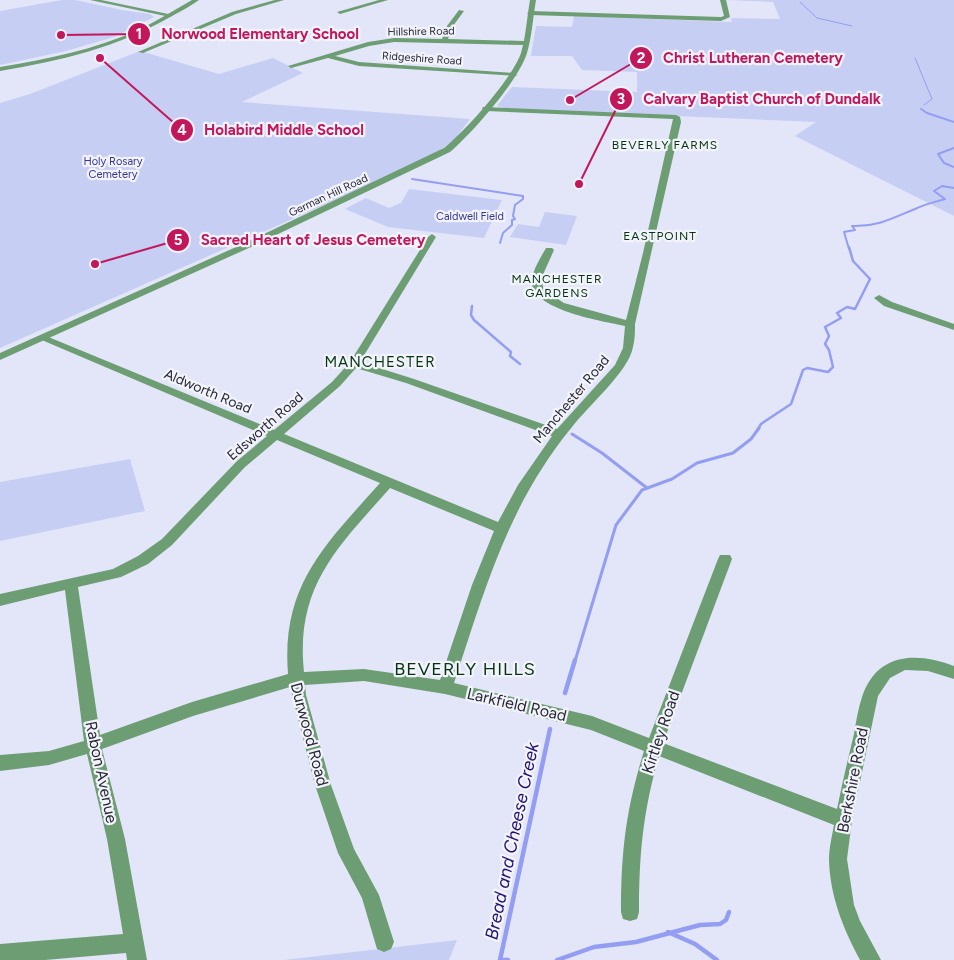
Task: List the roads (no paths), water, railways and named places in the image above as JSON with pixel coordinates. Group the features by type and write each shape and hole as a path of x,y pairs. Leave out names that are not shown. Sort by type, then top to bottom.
{"street":[{"path":"93,0 170,15"},
{"path":"0,69 48,60 99,46 135,33 196,0"},
{"path":"247,0 263,5"},
{"path":"141,52 234,13 281,0"},
{"path":"340,12 385,0"},
{"name":"German Hill Road","path":"0,358 248,245 447,150 460,139 514,75 520,64 533,0"},
{"path":"530,13 726,19 723,0"},
{"path":"444,40 450,26 461,11"},
{"name":"Hillshire Road","path":"292,66 386,40 524,43"},
{"name":"Ridgeshire Road","path":"329,56 359,64 514,75"},
{"name":"Manchester Road","path":"445,687 489,560 522,488 558,434 620,366 628,348 630,324 648,253 676,117 486,109"},
{"name":"Edsworth Road","path":"0,600 116,573 155,552 167,542 242,464 336,384 354,364 432,237"},
{"path":"549,250 537,281 538,291 542,295 568,308 630,324"},
{"path":"879,298 888,304 954,327"},
{"name":"Aldworth Road","path":"42,338 502,530"},
{"path":"354,364 410,381 558,434"},
{"name":"Durwood Road","path":"384,942 370,895 347,854 323,785 295,679 294,650 301,603 308,586 336,541 387,483"},
{"name":"Kirtley Road","path":"630,912 630,863 633,832 641,789 654,746 725,559"},
{"name":"Rabon Avenue","path":"71,584 93,744 116,839 136,951"},
{"name":"Berkshire Road","path":"871,960 852,926 844,905 838,859 843,820 867,706 874,684 887,670 904,664 928,665 954,673"},
{"name":"Larkfield Road","path":"0,763 49,758 192,709 295,679 364,675 445,687 573,717 654,746 843,820"},
{"path":"0,954 136,951"}],"waterway":[{"path":"800,2 817,18 852,26"},
{"path":"915,58 932,99 924,105"},
{"name":"Bread and Cheese Creek","path":"921,109 927,113 954,122"},
{"name":"Bread and Cheese Creek","path":"954,148 938,154 944,163 954,167"},
{"name":"Bread and Cheese Creek","path":"412,179 523,196 523,199 515,205 513,216 515,219 512,220 512,225 503,233 500,243"},
{"name":"Bread and Cheese Creek","path":"849,249 844,232 855,230 852,226 869,225 892,219 922,206 945,199 934,191 942,186 954,188"},
{"name":"Bread and Cheese Creek","path":"758,429 761,424 791,404 803,370 807,368 828,372 833,367 829,350 825,344 829,336 825,327 841,318 837,313 847,307 855,309 870,279 853,261 849,247"},
{"name":"Bread and Cheese Creek","path":"472,306 471,315 474,320 511,352 510,356 520,364"},
{"name":"Bread and Cheese Creek","path":"575,661 616,525 642,490 672,479 697,463 733,453 751,439 759,428"},
{"name":"Bread and Cheese Creek","path":"572,434 602,453 647,488"},
{"name":"Bread and Cheese Creek","path":"565,693 575,660"},
{"name":"Bread and Cheese Creek","path":"508,960 500,960 550,729"},
{"path":"670,933 700,925 720,924 726,920 729,912"},
{"path":"557,960 594,947 636,942 670,933"},
{"path":"670,933 695,944 717,960"}],"place":[{"name":"Norwood Elementary School","path":"61,35"},
{"name":"Holabird Middle School","path":"100,58"},
{"name":"Christ Lutheran Cemetery","path":"570,100"},
{"name":"Calvary Baptist Church of Dundalk","path":"579,184"},
{"name":"Sacred Heart of Jesus Cemetery","path":"95,264"}],"district":[{"name":"BEVERLY FARMS","path":"665,145"},
{"name":"EASTPOINT","path":"660,236"},
{"name":"MANCHESTER GARDENS","path":"557,286"},
{"name":"MANCHESTER","path":"380,362"},
{"name":"BEVERLY HILLS","path":"465,669"}],"park label":[{"name":"Holy Rosary Cemetery","path":"113,167"},
{"name":"Caldwell Field","path":"470,216"}]}
